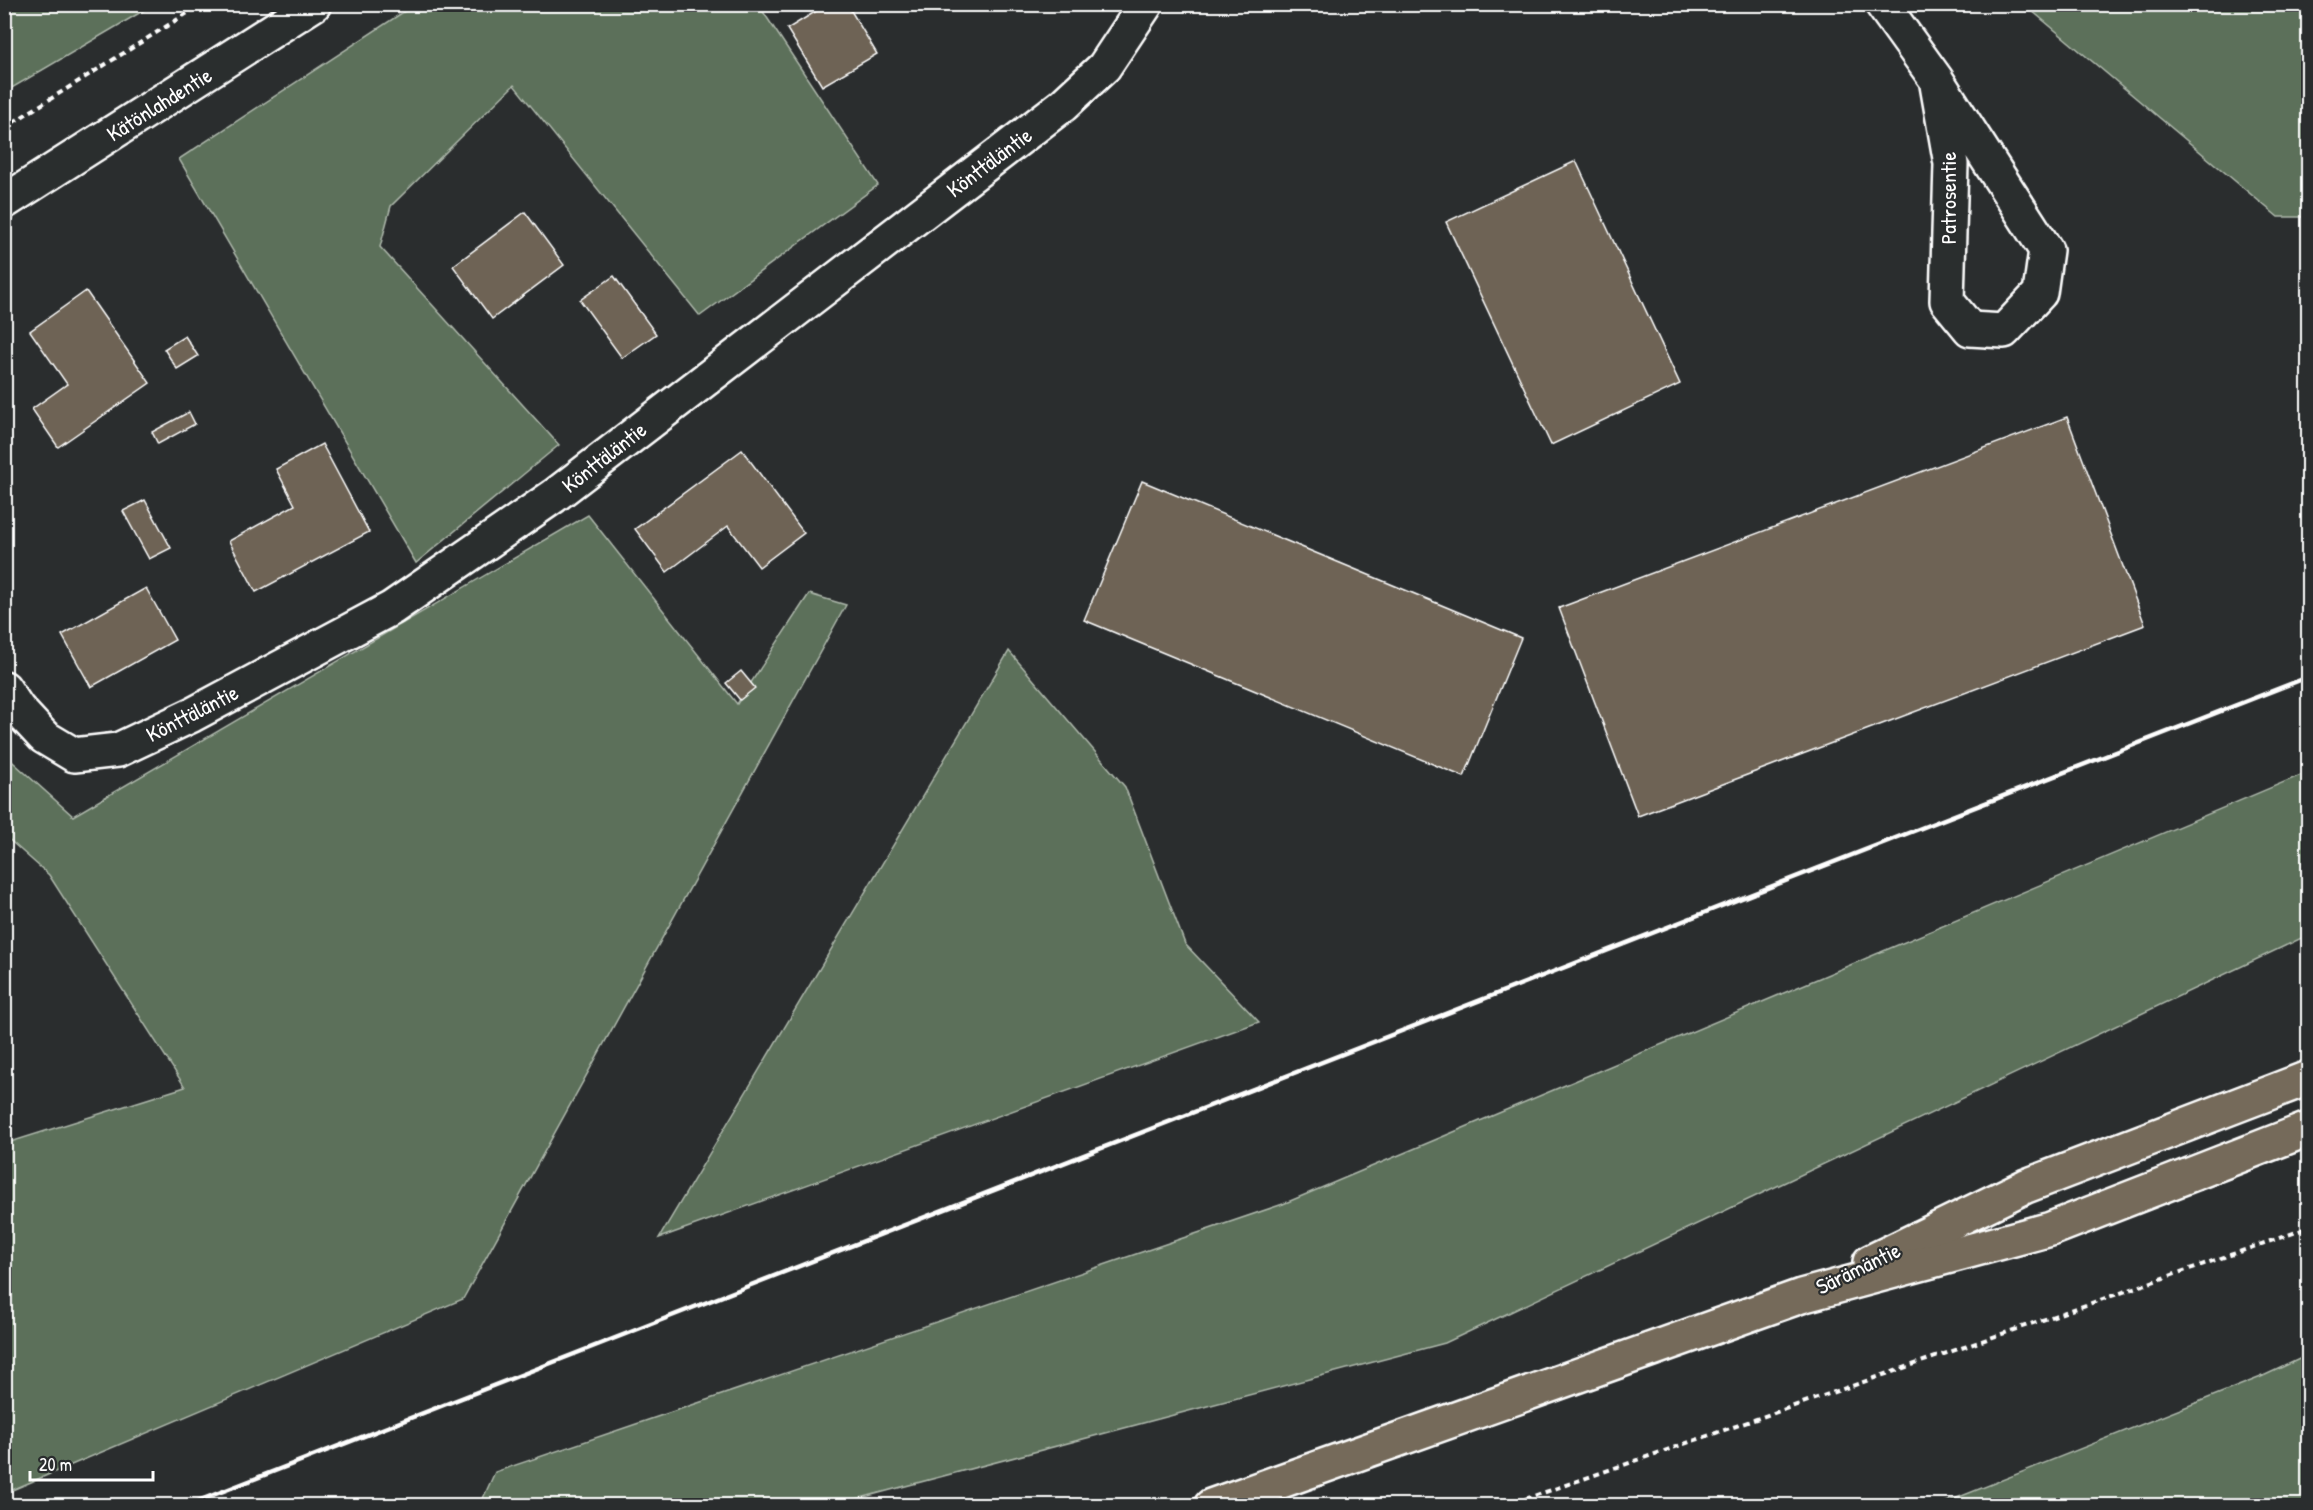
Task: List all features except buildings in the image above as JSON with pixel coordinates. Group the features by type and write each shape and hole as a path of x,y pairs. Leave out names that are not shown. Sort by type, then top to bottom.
{"highway":[{"name":"Särämäntie","path":"1801,1296 2026,1186 2308,1078"},
{"name":"Särämäntie","path":"1801,1296 2052,1228 2308,1129"},
{"path":"1211,1506 1801,1296"}],"street":[{"name":"Kätönlahdentie","path":"4,202 314,4"},
{"name":"Könttäläntie","path":"4,688 18,709 44,737 74,755 118,750 192,715 392,608 554,496 1063,105 1104,67 1146,4"},
{"name":"Patrosentie","path":"1882,4 1936,79 2046,249 2040,293 2004,331 1970,329 1947,301 1952,164 1936,79"}],"path":[{"path":"4,128 202,4"},
{"path":"1505,1506 2308,1228"}],"green space":[{"path":"5,4 153,4 153,5 5,92"},
{"path":"758,4 878,185 700,316 514,85 391,206 380,247 559,445 416,563 179,159 414,5"},
{"path":"2025,5 2308,5 2308,217 2278,217"},
{"path":"588,515 737,704 809,594 846,605 463,1299 5,1493 4,1144 185,1087 49,875 5,836 5,755 73,816"},
{"path":"1009,651 1125,787 1185,944 1259,1022 659,1238"},
{"path":"2308,772 2308,935 1445,1343 834,1505 480,1505 495,1472 1283,1204"},
{"path":"2308,1355 2308,1505 1939,1505 2261,1377"}],"railway":[{"path":"185,1506 2308,677"}]}
